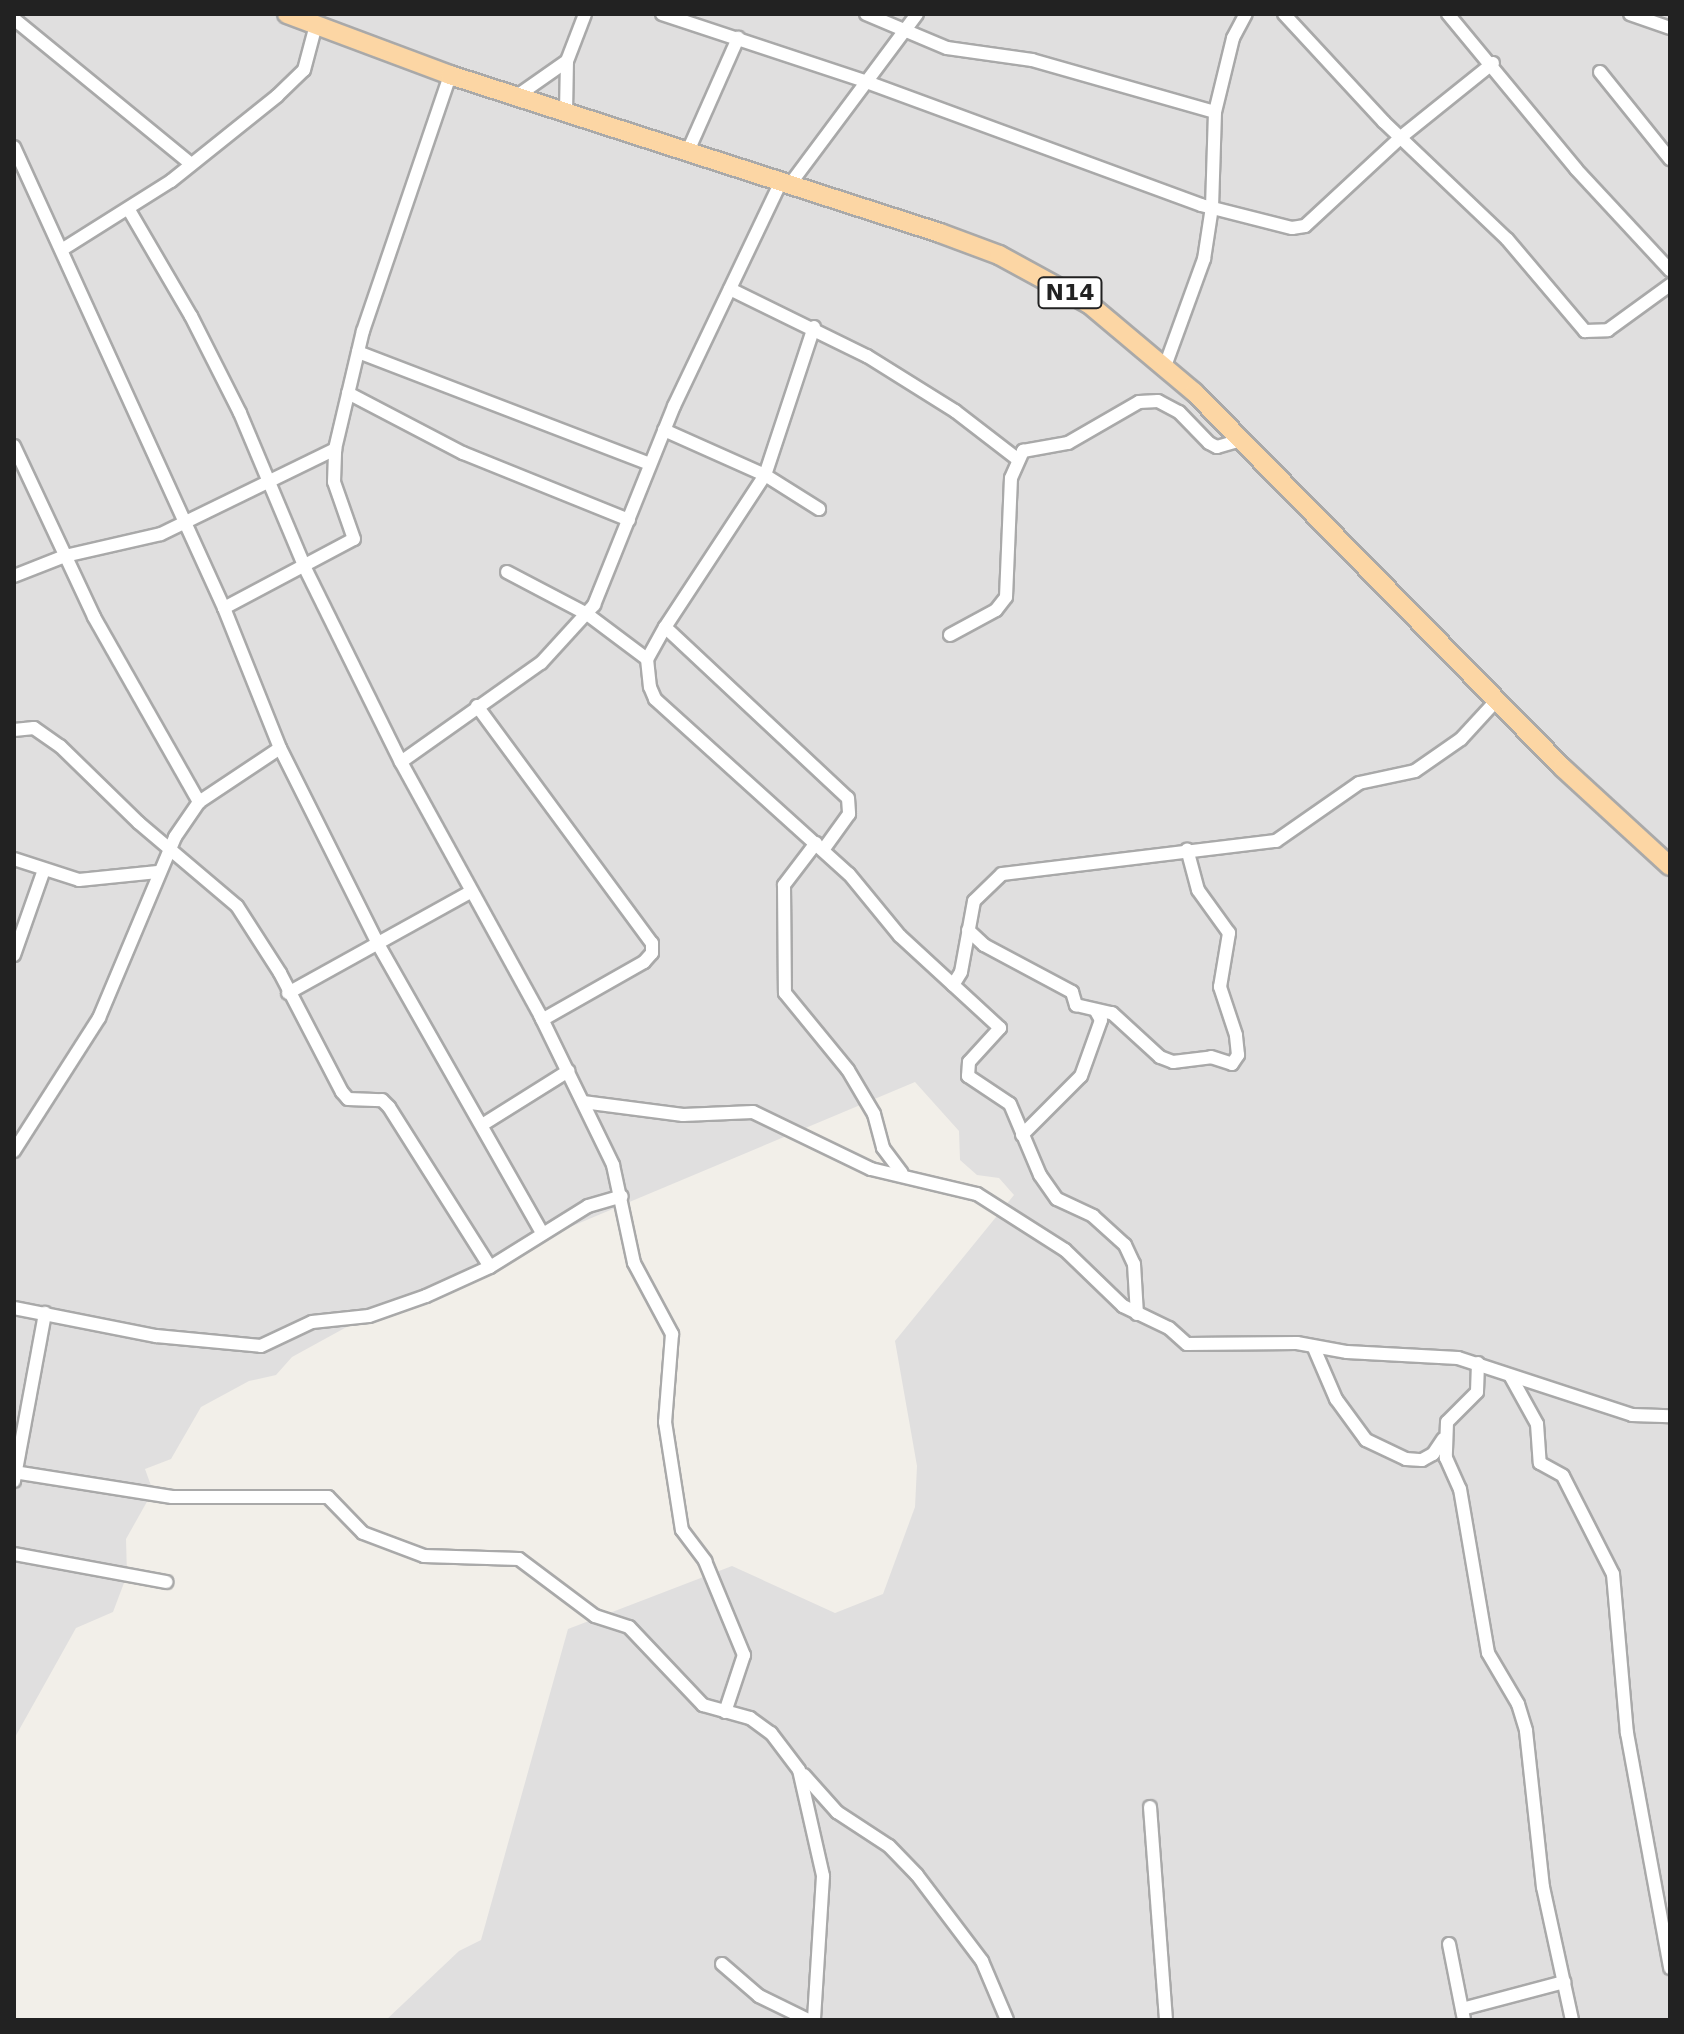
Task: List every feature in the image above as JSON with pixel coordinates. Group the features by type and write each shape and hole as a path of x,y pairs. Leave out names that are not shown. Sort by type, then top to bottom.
{"main road":[{"name":"N14","path":"288,14 450,75 787,182 999,255 1089,304 1165,366 1242,440 1496,701 1670,866"}],"street":[{"path":"566,112 567,61 585,14"},
{"path":"662,14 864,81 1212,207 1299,228 1401,137 1493,63"},
{"path":"866,14 947,48 1032,60 1215,112"},
{"path":"401,762 541,663 587,614 629,520 664,430 730,289 787,182 902,29 917,14"},
{"path":"1165,366 1204,259 1212,207 1215,112 1233,38 1246,14"},
{"path":"1284,14 1401,137 1507,239 1585,331 1608,330 1670,285"},
{"path":"1448,14 1493,63 1576,169 1670,270"},
{"path":"1630,14 1670,28"},
{"path":"14,19 191,164"},
{"path":"63,249 129,210 191,164 304,70 316,25"},
{"path":"688,151 738,38"},
{"path":"517,96 567,61"},
{"path":"1600,72 1670,159"},
{"path":"224,608 305,568 354,539 334,482 335,449 358,352 450,75"},
{"path":"14,147 224,608 280,748 378,944 542,1233"},
{"path":"129,210 191,316 269,482 305,568 401,762 568,1071 622,1196 634,1263 672,1334 665,1422 682,1530 705,1561 744,1655 725,1712"},
{"path":"730,289 814,327 917,386 1016,458"},
{"path":"814,327 765,475 647,659 655,699 819,847 900,936 1000,1028 969,1062 968,1076 1010,1104 1022,1135 1057,1199 1093,1216 1125,1245 1134,1264 1137,1314"},
{"path":"358,352 650,464"},
{"path":"348,393 463,453 629,520"},
{"path":"950,635 996,610 1006,597 1016,458 1023,451 1068,443 1139,402 1166,402 1217,447 1242,440"},
{"path":"664,430 765,475 819,509"},
{"path":"14,446 65,556 199,802"},
{"path":"14,576 65,556 149,538 335,449"},
{"path":"507,572 587,614 647,659"},
{"path":"665,627 848,798 849,814 784,885 785,993 848,1070 874,1114 883,1148 902,1173"},
{"path":"953,985 961,972 974,901 1002,874 1187,849 1276,841 1359,783 1415,771 1461,739 1496,701"},
{"path":"477,706 652,943 652,953 644,962 542,1020"},
{"path":"14,730 34,728 60,746 139,823 170,846 237,906 342,1092 348,1099 382,1100 389,1107 490,1267"},
{"path":"14,1151 99,1018 170,846 199,802 280,748"},
{"path":"968,930 984,945 1072,992 1076,1005 1112,1013 1144,1045 1173,1062 1202,1057 1232,1064 1238,1055 1236,1035 1220,987 1229,933 1198,890 1187,849"},
{"path":"14,859 79,880 158,872"},
{"path":"14,955 44,870"},
{"path":"288,993 470,892"},
{"path":"1022,1135 1081,1076 1101,1020 1096,1011"},
{"path":"482,1125 568,1071"},
{"path":"583,1102 683,1115 753,1112 840,1157 977,1194 1065,1250 1109,1295 1137,1314 1169,1328 1187,1344 1249,1341 1428,1354 1478,1363 1511,1377 1632,1415 1670,1416"},
{"path":"14,1308 156,1336 261,1346 312,1322 395,1308 490,1267 588,1206 622,1196"},
{"path":"45,1313 15,1475 172,1497 318,1495 328,1497 363,1533 403,1550 424,1556 519,1559 542,1571 595,1616 629,1627 703,1705 750,1718 771,1733 837,1812 889,1846 917,1875 982,1961 1007,2020"},
{"path":"1314,1348 1336,1399 1366,1440 1406,1459 1422,1460 1433,1454 1443,1439 1447,1422 1477,1392 1478,1363"},
{"path":"1511,1377 1537,1424 1540,1463 1563,1476 1613,1574 1627,1733 1670,1968"},
{"path":"1443,1439 1469,1533 1488,1653 1518,1704 1526,1731 1543,1887 1572,2020"},
{"path":"14,1554 166,1582"},
{"path":"799,1770 823,1876 814,2020"},
{"path":"1150,1807 1166,2020"},
{"path":"1449,1944 1463,2014 1564,1982"},
{"path":"722,1964 759,1996 808,2020"}],"shaded area":[{"path":"14,14 1670,14 1670,2020 386,2020 459,1951 481,1940 568,1629 732,1566 835,1613 883,1594 915,1507 917,1466 895,1341 1014,1195 999,1178 977,1175 960,1160 959,1131 915,1082 394,1301 292,1357 276,1375 249,1381 201,1407 171,1459 145,1469 153,1491 126,1539 127,1575 113,1612 76,1628 14,1739"}]}
